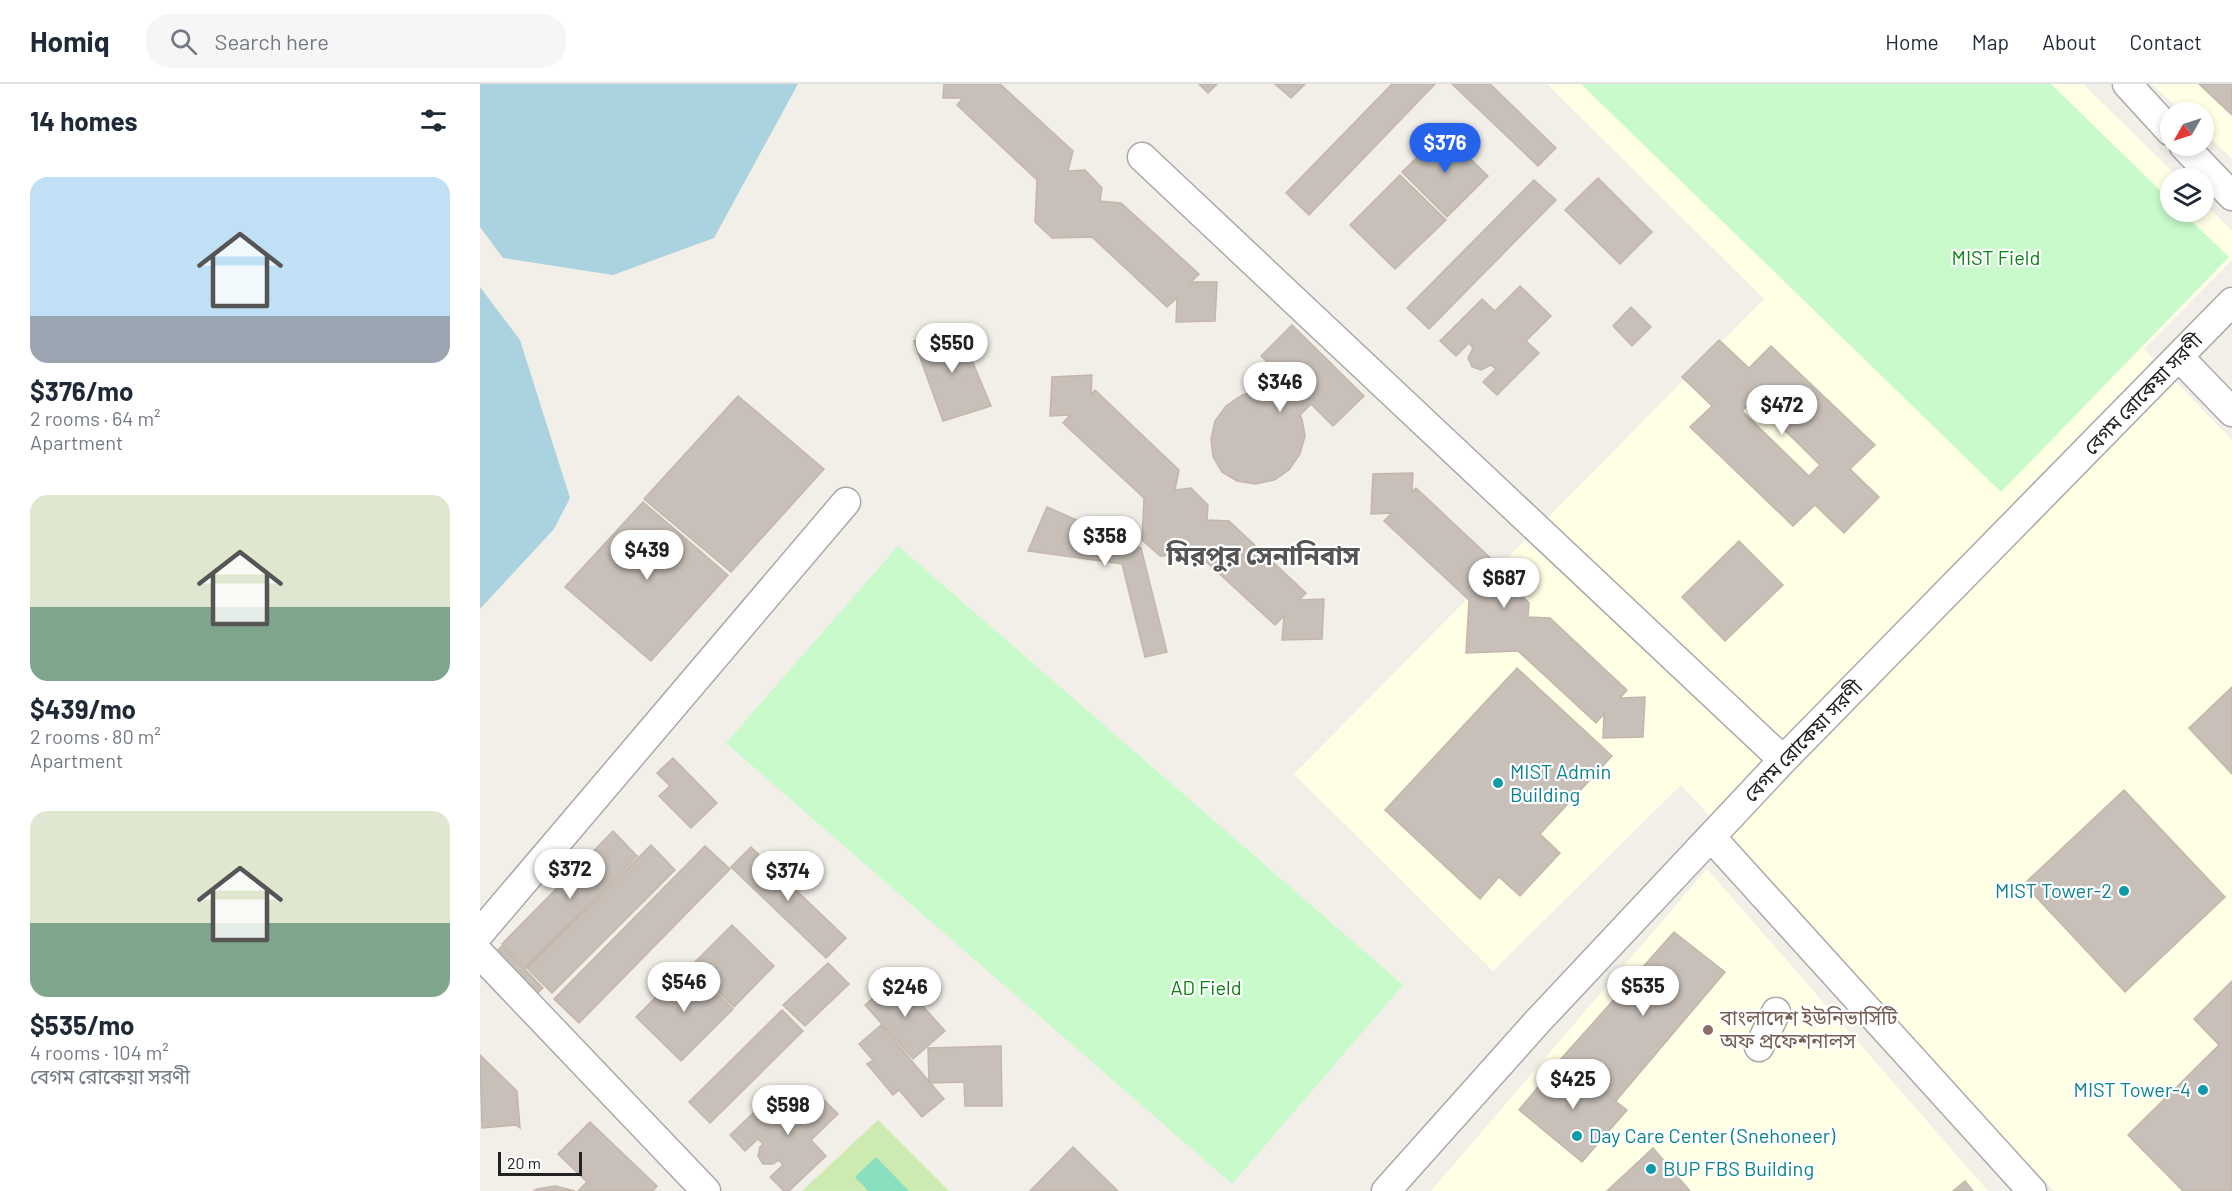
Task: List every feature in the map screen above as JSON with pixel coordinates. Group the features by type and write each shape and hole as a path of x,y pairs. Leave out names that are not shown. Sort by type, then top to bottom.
{"street":[{"path":"2127,84 2160,120"},
{"path":"2194,156 2232,196"},
{"path":"1142,157 1783,760"},
{"name":"বেগম রোকেয়া সরণী","path":"1386,1191 1538,1021 1783,760 2232,302"},
{"path":"2179,357 2232,412"},
{"path":"480,933 846,502"},
{"path":"1711,837 2032,1191"},
{"path":"480,954 706,1191"},
{"path":"1758,1047 1776,1012"}],"shaded area":[{"path":"1547,84 2083,84 2169,168 2160,168 2160,222 2214,222 2214,213 2232,231 2232,260 2144,349 2232,440 2232,1191 2054,1191 1681,785 1493,971 1294,774 1764,299"},
{"path":"2152,84 2232,84 2232,159 2214,142 2214,102 2171,102"},
{"name":"বাংলাদেশ ইউনিভার্সিটি অফ প্রফেশনালস","path":"1707,869 1988,1191 1431,1191"}],"green space":[{"name":"MIST Field","path":"1581,84 2051,84 2160,190 2160,222 2192,222 2229,257 2001,492"},
{"name":"AD Field","path":"898,546 1403,985 1232,1184 726,743"},
{"path":"878,1120 949,1191 802,1191"},
{"path":"876,1157 909,1191 868,1191 855,1177"}],"water":[{"path":"480,84 798,84 714,238 613,275 503,258 480,227"},
{"path":"480,287 520,340 570,498 554,529 480,609"}],"building":[{"path":"944,84 1000,84 1073,151 1068,171 1085,170 1102,188 1100,201 1121,203 1199,274 1191,282 1217,282 1215,321 1176,322 1177,298 1167,307 1092,237 1052,238 1035,222 1037,180 957,105 963,98 943,98"},
{"path":"1199,84 1217,84 1208,93"},
{"path":"1275,84 1305,84 1291,98"},
{"path":"1392,84 1435,84 1309,215 1286,193"},
{"path":"1452,84 1490,84 1556,148 1538,166"},
{"path":"2199,84 2232,84 2232,115"},
{"path":"1443,132 1488,176 1447,217 1402,172"},
{"path":"1400,175 1446,220 1395,269 1350,225"},
{"path":"1598,178 1652,232 1620,264 1565,210"},
{"path":"1534,180 1556,200 1429,329 1407,308"},
{"path":"1520,286 1551,316 1526,341 1539,353 1497,395 1483,382 1496,369 1491,365 1481,370 1472,367 1468,358 1473,348 1469,343 1456,356 1440,341 1482,299 1495,311"},
{"path":"1631,307 1651,327 1632,346 1613,326"},
{"path":"1292,325 1364,396 1333,426 1311,404 1300,415 1305,436 1300,454 1289,470 1274,480 1255,484 1237,481 1222,472 1213,457 1211,439 1215,421 1226,406 1242,395 1260,391 1279,395 1290,384 1261,356"},
{"path":"958,327 991,406 943,421 914,341"},
{"path":"1719,340 1749,368 1771,346 1875,445 1850,469 1879,497 1844,533 1815,505 1793,526 1690,427 1712,406 1682,377","holes":["1754,400 1820,465 1809,476 1742,411"]},
{"path":"1092,375 1091,395 1095,390 1179,470 1175,490 1191,488 1208,505 1207,520 1229,521 1306,593 1299,600 1324,599 1322,639 1282,640 1284,616 1275,625 1199,555 1160,556 1142,540 1144,498 1063,423 1070,415 1050,416 1052,377"},
{"path":"738,396 824,469 731,572 644,499"},
{"path":"1413,473 1412,492 1416,488 1500,567 1495,587 1512,586 1529,603 1528,617 1550,618 1627,690 1620,698 1645,697 1643,737 1603,738 1604,714 1596,723 1518,651 1466,653 1469,600 1384,521 1392,513 1371,514 1373,474"},
{"path":"643,502 728,575 651,661 565,587"},
{"path":"1047,507 1141,548 1167,652 1145,657 1122,564 1028,551"},
{"path":"1739,541 1783,585 1725,641 1682,597"},
{"name":"MIST Admin Building","path":"1517,668 1612,756 1540,834 1560,853 1520,896 1499,877 1480,899 1385,810"},
{"path":"2232,687 2232,774 2189,728"},
{"path":"673,758 717,803 691,828 659,796 670,786 657,773"},
{"name":"MIST Tower-2","path":"2124,790 2225,897 2125,992 2024,884"},
{"path":"613,831 637,856 526,968 502,944"},
{"path":"651,845 675,870 552,993 527,968"},
{"path":"705,846 730,869 579,1023 554,999"},
{"path":"751,847 846,938 826,958 731,867"},
{"path":"732,925 774,966 734,1007 691,966"},
{"path":"1674,932 1725,972 1615,1102 1561,1059"},
{"path":"502,946 543,988 528,1002 487,960"},
{"path":"828,963 849,984 805,1026 783,1005"},
{"path":"688,965 733,1009 681,1061 636,1017"},
{"path":"897,977 945,1031 913,1059 865,1005"},
{"name":"MIST Tower-4","path":"2232,981 2232,1191 2183,1191 2128,1135 2219,1045 2194,1019"},
{"path":"782,1010 803,1031 710,1123 689,1102"},
{"path":"881,1025 944,1099 922,1117 899,1090 893,1095 867,1064 873,1060 859,1044"},
{"path":"1001,1046 1002,1106 965,1106 964,1082 929,1083 928,1048"},
{"path":"480,1055 517,1091 520,1128 516,1125 482,1128"},
{"name":"Day Care Center (Snehoneer)","path":"1561,1059 1627,1110 1582,1162 1519,1110"},
{"path":"810,1086 838,1114 811,1140 826,1156 789,1191 784,1191 770,1177 783,1165 779,1160 773,1164 763,1164 758,1156 763,1144 758,1139 745,1151 730,1135 769,1098 783,1111"},
{"path":"590,1122 657,1186 653,1191 578,1191 587,1182 558,1154"},
{"path":"1073,1147 1118,1191 1030,1191"},
{"name":"BUP FBS Building","path":"1653,1148 1690,1191 1607,1191"},
{"path":"1965,1181 1973,1191 1953,1191"},
{"path":"555,1186 575,1191 534,1191 537,1189"}],"place":[{"name":"MIST Admin Building","path":"1498,783"},
{"name":"MIST Tower-2","path":"2124,891"},
{"name":"বাংলাদেশ ইউনিভার্সিটি অফ প্রফেশনালস","path":"1708,1030"},
{"name":"MIST Tower-4","path":"2203,1090"},
{"name":"Day Care Center (Snehoneer)","path":"1577,1136"},
{"name":"BUP FBS Building","path":"1651,1169"}],"district":[{"name":"মিরপুর সেনানিবাস","path":"1263,556"}]}
